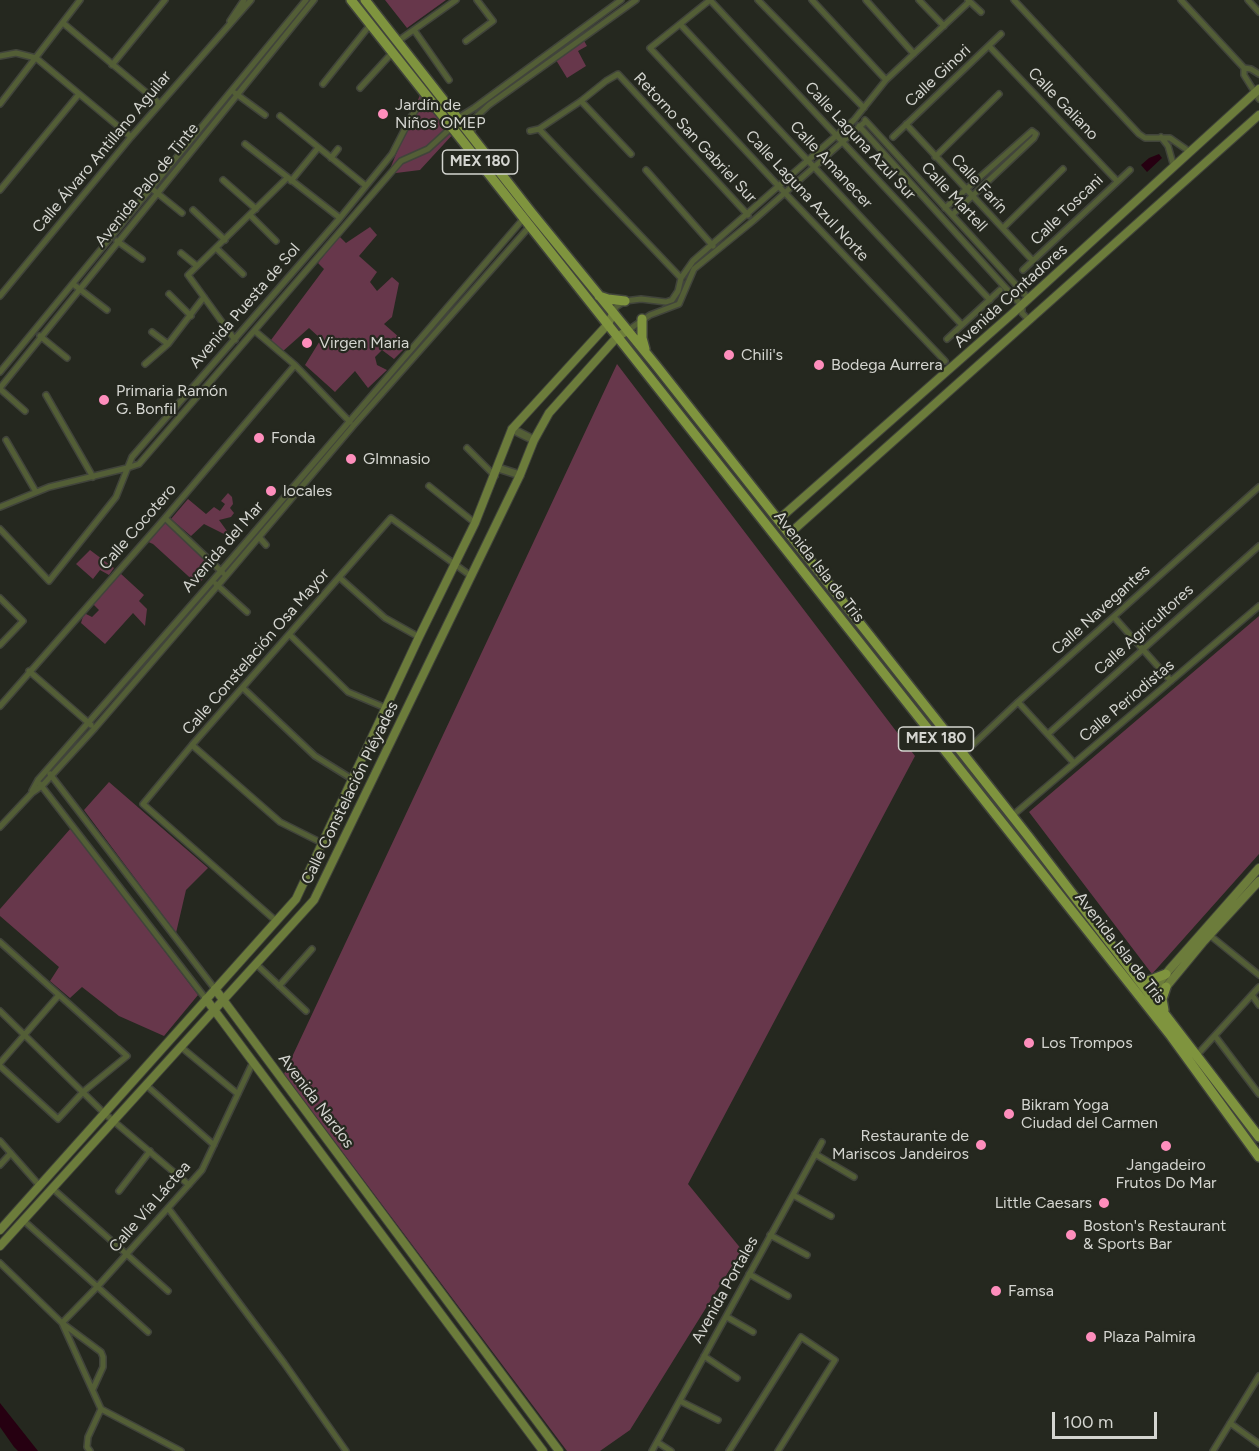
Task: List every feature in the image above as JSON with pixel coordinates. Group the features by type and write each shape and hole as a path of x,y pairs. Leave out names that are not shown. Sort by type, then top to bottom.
{"main road":[{"name":"Avenida Isla de Tris","path":"351,0 452,127 647,354 1012,816 1151,996 1160,1015 1259,1157"},
{"name":"Avenida Isla de Tris","path":"365,0 471,134 617,337 1134,990 1197,1055 1259,1137"},
{"name":"Avenida Contadores","path":"778,520 1022,306 1258,93"},
{"path":"428,97 440,95"},
{"name":"Avenida Contadores","path":"789,534 1259,115"},
{"path":"599,296 625,301"},
{"name":"Calle Constelación Pléyades","path":"0,1230 296,899 475,523 512,429 608,324 613,314"},
{"path":"642,319 642,338 647,354"},
{"name":"Calle Constelación Pléyades","path":"0,1246 314,900 520,475 534,440 549,413 617,337 627,331"},
{"path":"1160,1015 1166,987 1259,868"},
{"path":"1149,1008 1151,996 1166,974 1259,881"},
{"path":"1137,978 1148,981 1166,974"},
{"path":"1151,996 1166,987"},
{"name":"Avenida Nardos","path":"215,989 559,1451"},
{"path":"1134,990 1151,996"},
{"name":"Avenida Nardos","path":"206,999 543,1451"}],"street":[{"path":"0,104 80,0"},
{"path":"112,64 165,0"},
{"name":"Calle Álvaro Antillano Aguilar","path":"226,27 244,0"},
{"name":"Calle Álvaro Antillano Aguilar","path":"0,296 131,137 251,0"},
{"name":"Avenida Palo de Tinte","path":"0,372 306,0"},
{"name":"Avenida Palo de Tinte","path":"0,389 314,0"},
{"path":"398,42 456,0"},
{"path":"466,41 493,21 477,0"},
{"path":"458,118 621,0"},
{"path":"471,134 472,123 489,105 636,0"},
{"path":"680,24 710,0"},
{"name":"Calle Laguna Azul Sur","path":"710,0 990,300"},
{"path":"758,0 864,108"},
{"path":"812,0 886,80"},
{"path":"866,0 914,54"},
{"path":"919,0 944,26"},
{"path":"1014,0 1139,134 1145,138 1170,138 1190,152"},
{"path":"1181,0 1244,68 1259,74"},
{"path":"1248,0 1259,12"},
{"path":"613,314 616,306 625,301 640,298 666,302 672,300 678,291 681,278 693,261 854,120 886,80 968,1 981,12"},
{"path":"598,17 603,24"},
{"path":"63,23 160,104"},
{"name":"Calle Laguna Azul Norte","path":"680,24 650,48 785,194 945,360"},
{"name":"Calle Amanecer","path":"680,24 962,325"},
{"path":"323,84 370,25"},
{"path":"414,30 449,80"},
{"name":"Calle Ginori","path":"893,137 1001,34"},
{"name":"Calle Galiano","path":"989,46 1118,181"},
{"path":"0,56 16,53 36,58 131,137"},
{"path":"360,88 392,53"},
{"path":"1244,68 1244,75 1258,93"},
{"name":"Retorno San Gabriel Sur","path":"581,101 618,74 753,221"},
{"path":"501,87 505,93"},
{"path":"232,90 265,115"},
{"path":"0,190 79,94"},
{"path":"935,157 999,94"},
{"name":"Avenida Puesta de Sol","path":"127,468 132,458 340,218 392,154 411,117 428,97"},
{"path":"484,100 489,105"},
{"path":"530,131 539,129 581,101 631,154"},
{"name":"Calle Martell","path":"860,114 1029,299"},
{"path":"280,116 366,186"},
{"name":"Calle Martell","path":"854,120 1022,306 1022,313 1029,320"},
{"path":"627,331 642,319 679,304 694,269 785,194 866,121"},
{"name":"Calle Farín","path":"906,124 1033,261"},
{"name":"Avenida Puesta de Sol","path":"127,468 139,464 402,161 428,149 452,127"},
{"path":"539,129 681,278"},
{"path":"945,208 1032,130 1036,136 952,215"},
{"path":"1161,137 1167,146 1174,167"},
{"path":"192,138 198,143"},
{"path":"245,144 340,218"},
{"path":"235,340 188,275 289,179 318,148"},
{"path":"331,158 338,149"},
{"path":"392,154 402,161"},
{"path":"999,159 1005,165"},
{"path":"1003,228 1063,169"},
{"name":"Calle Toscani","path":"1023,270 1130,170"},
{"path":"646,171 717,250"},
{"path":"223,180 256,209"},
{"path":"151,188 182,213"},
{"path":"923,197 930,191"},
{"path":"193,210 225,240"},
{"path":"250,215 276,241"},
{"name":"Avenida del Mar","path":"0,827 32,793 42,786 49,773 89,723 530,218"},
{"name":"Avenida del Mar","path":"32,793 38,780 49,773 95,728 218,586 351,423 530,218"},
{"path":"956,233 962,226"},
{"path":"111,237 142,259"},
{"path":"216,248 243,274"},
{"path":"181,253 197,266"},
{"path":"73,284 107,310"},
{"path":"947,339 1000,290"},
{"path":"169,294 190,316"},
{"path":"145,363 168,344 204,297"},
{"path":"255,331 295,365 351,423"},
{"path":"33,332 67,358"},
{"path":"152,332 168,344"},
{"path":"224,351 231,358"},
{"name":"Calle Cocotero","path":"0,706 295,365"},
{"path":"193,387 200,393"},
{"path":"0,389 25,411"},
{"path":"46,395 93,477"},
{"path":"157,429 164,435"},
{"path":"512,429 534,440"},
{"path":"6,440 36,492"},
{"path":"467,448 496,472 520,475"},
{"path":"0,507 49,487 127,468"},
{"path":"0,529 49,580 116,497 127,468"},
{"path":"429,486 475,523"},
{"name":"Calle Navegantes","path":"963,754 1259,487"},
{"path":"165,518 226,576"},
{"name":"Calle Constelación Osa Mayor","path":"276,921 143,804 391,518 454,565"},
{"path":"259,537 267,545"},
{"name":"Calle Agricultores","path":"1048,734 1259,546"},
{"path":"454,565 471,576"},
{"path":"340,578 385,618 419,637"},
{"path":"213,581 247,612"},
{"path":"0,598 23,621 0,645"},
{"name":"Calle Periodistas","path":"1012,816 1259,606"},
{"path":"1114,617 1171,681"},
{"path":"290,635 348,692 386,708"},
{"path":"29,671 95,728"},
{"path":"243,688 315,756 352,779"},
{"path":"1018,702 1074,763"},
{"path":"192,745 280,822 322,843"},
{"name":"Avenida Nardos","path":"49,773 215,989"},
{"name":"Avenida Nardos","path":"38,780 206,999"},
{"path":"296,899 307,908"},
{"path":"1207,933 1259,975"},
{"path":"0,942 127,1056 83,1092 58,1119 0,1065 59,995"},
{"path":"279,986 312,949"},
{"path":"256,964 306,1011"},
{"path":"1197,1055 1259,987"},
{"path":"1252,995 1259,1005"},
{"path":"0,1011 104,1113 189,1185"},
{"path":"1215,1036 1259,1094"},
{"path":"181,1047 238,1094"},
{"name":"Calle Vía Láctea","path":"62,1323 202,1170 253,1062"},
{"path":"146,1085 214,1144"},
{"path":"0,1141 39,1185"},
{"name":"Avenida Portales","path":"652,1451 822,1142"},
{"path":"119,1191 150,1151"},
{"path":"0,1165 11,1153"},
{"path":"815,1154 854,1177"},
{"path":"52,1188 168,1291"},
{"path":"793,1195 831,1216"},
{"path":"168,1208 284,1363 346,1451"},
{"path":"23,1221 148,1332"},
{"path":"770,1235 807,1255"},
{"path":"0,1263 62,1323 97,1348 103,1357 103,1367 93,1389"},
{"path":"749,1274 788,1296"},
{"path":"726,1317 753,1332"},
{"path":"62,1323 101,1409 181,1451"},
{"path":"729,1451 801,1337 835,1360 778,1451"},
{"path":"704,1356 737,1378"},
{"path":"1213,1451 1259,1376"},
{"path":"680,1401 718,1420"},
{"path":"88,1449 88,1437 101,1409"},
{"path":"1230,1423 1259,1444"},
{"path":"657,1442 671,1451"}],"shaded area":[{"path":"385,0 446,0 407,28"},
{"path":"583,39 587,46 578,51 586,66 567,78 556,60"},
{"path":"422,90 455,132 420,170 388,174"},
{"path":"1159,154 1162,158 1147,172 1141,165 1149,158"},
{"path":"370,227 377,235 359,256 377,272 370,282 377,291 392,277 399,283 392,317 384,324 408,345 394,359 382,350 375,357 377,365 387,370 368,388 355,371 335,392 305,365 321,339 309,328 282,352 271,340 324,269 318,263 339,236 346,243"},
{"path":"617,364 915,756 688,1184 742,1250 630,1430 600,1451 567,1451 284,1074"},
{"path":"228,493 232,497 233,504 230,508 234,513 231,517 219,520 227,531 224,534 204,524 191,536 171,519 188,499 206,514 214,507 220,511 225,504 221,501"},
{"path":"165,518 215,564 198,585 153,544 146,541"},
{"path":"90,550 114,568 109,575 100,570 93,579 76,564"},
{"path":"120,573 144,595 139,601 147,609 145,626 133,613 105,644 81,623 84,613 92,617 99,610 92,603"},
{"path":"1259,616 1259,854 1152,974 1029,812"},
{"path":"109,782 208,868 186,890 176,933 84,810"},
{"path":"71,828 198,995 164,1036 119,1016 82,987 70,998 50,981 59,967 0,916 0,909"},
{"path":"0,1403 38,1451 18,1451 14,1447 0,1427"}],"place":[{"name":"Jardín de Niños OMEP","path":"383,114"},
{"name":"Virgen Maria","path":"307,343"},
{"name":"Chili's","path":"729,355"},
{"name":"Bodega Aurrera","path":"819,365"},
{"name":"Primaria Ramón G. Bonfil","path":"104,400"},
{"name":"Fonda","path":"259,438"},
{"name":"GImnasio","path":"351,459"},
{"name":"locales","path":"271,491"},
{"name":"Los Trompos","path":"1029,1043"},
{"name":"Bikram Yoga Ciudad del Carmen","path":"1009,1114"},
{"name":"Restaurante de Mariscos Jandeiros","path":"981,1145"},
{"name":"Jangadeiro Frutos Do Mar","path":"1166,1146"},
{"name":"Little Caesars","path":"1104,1203"},
{"name":"Boston's Restaurant & Sports Bar","path":"1071,1235"},
{"name":"Famsa","path":"996,1291"},
{"name":"Plaza Palmira","path":"1091,1337"}]}
